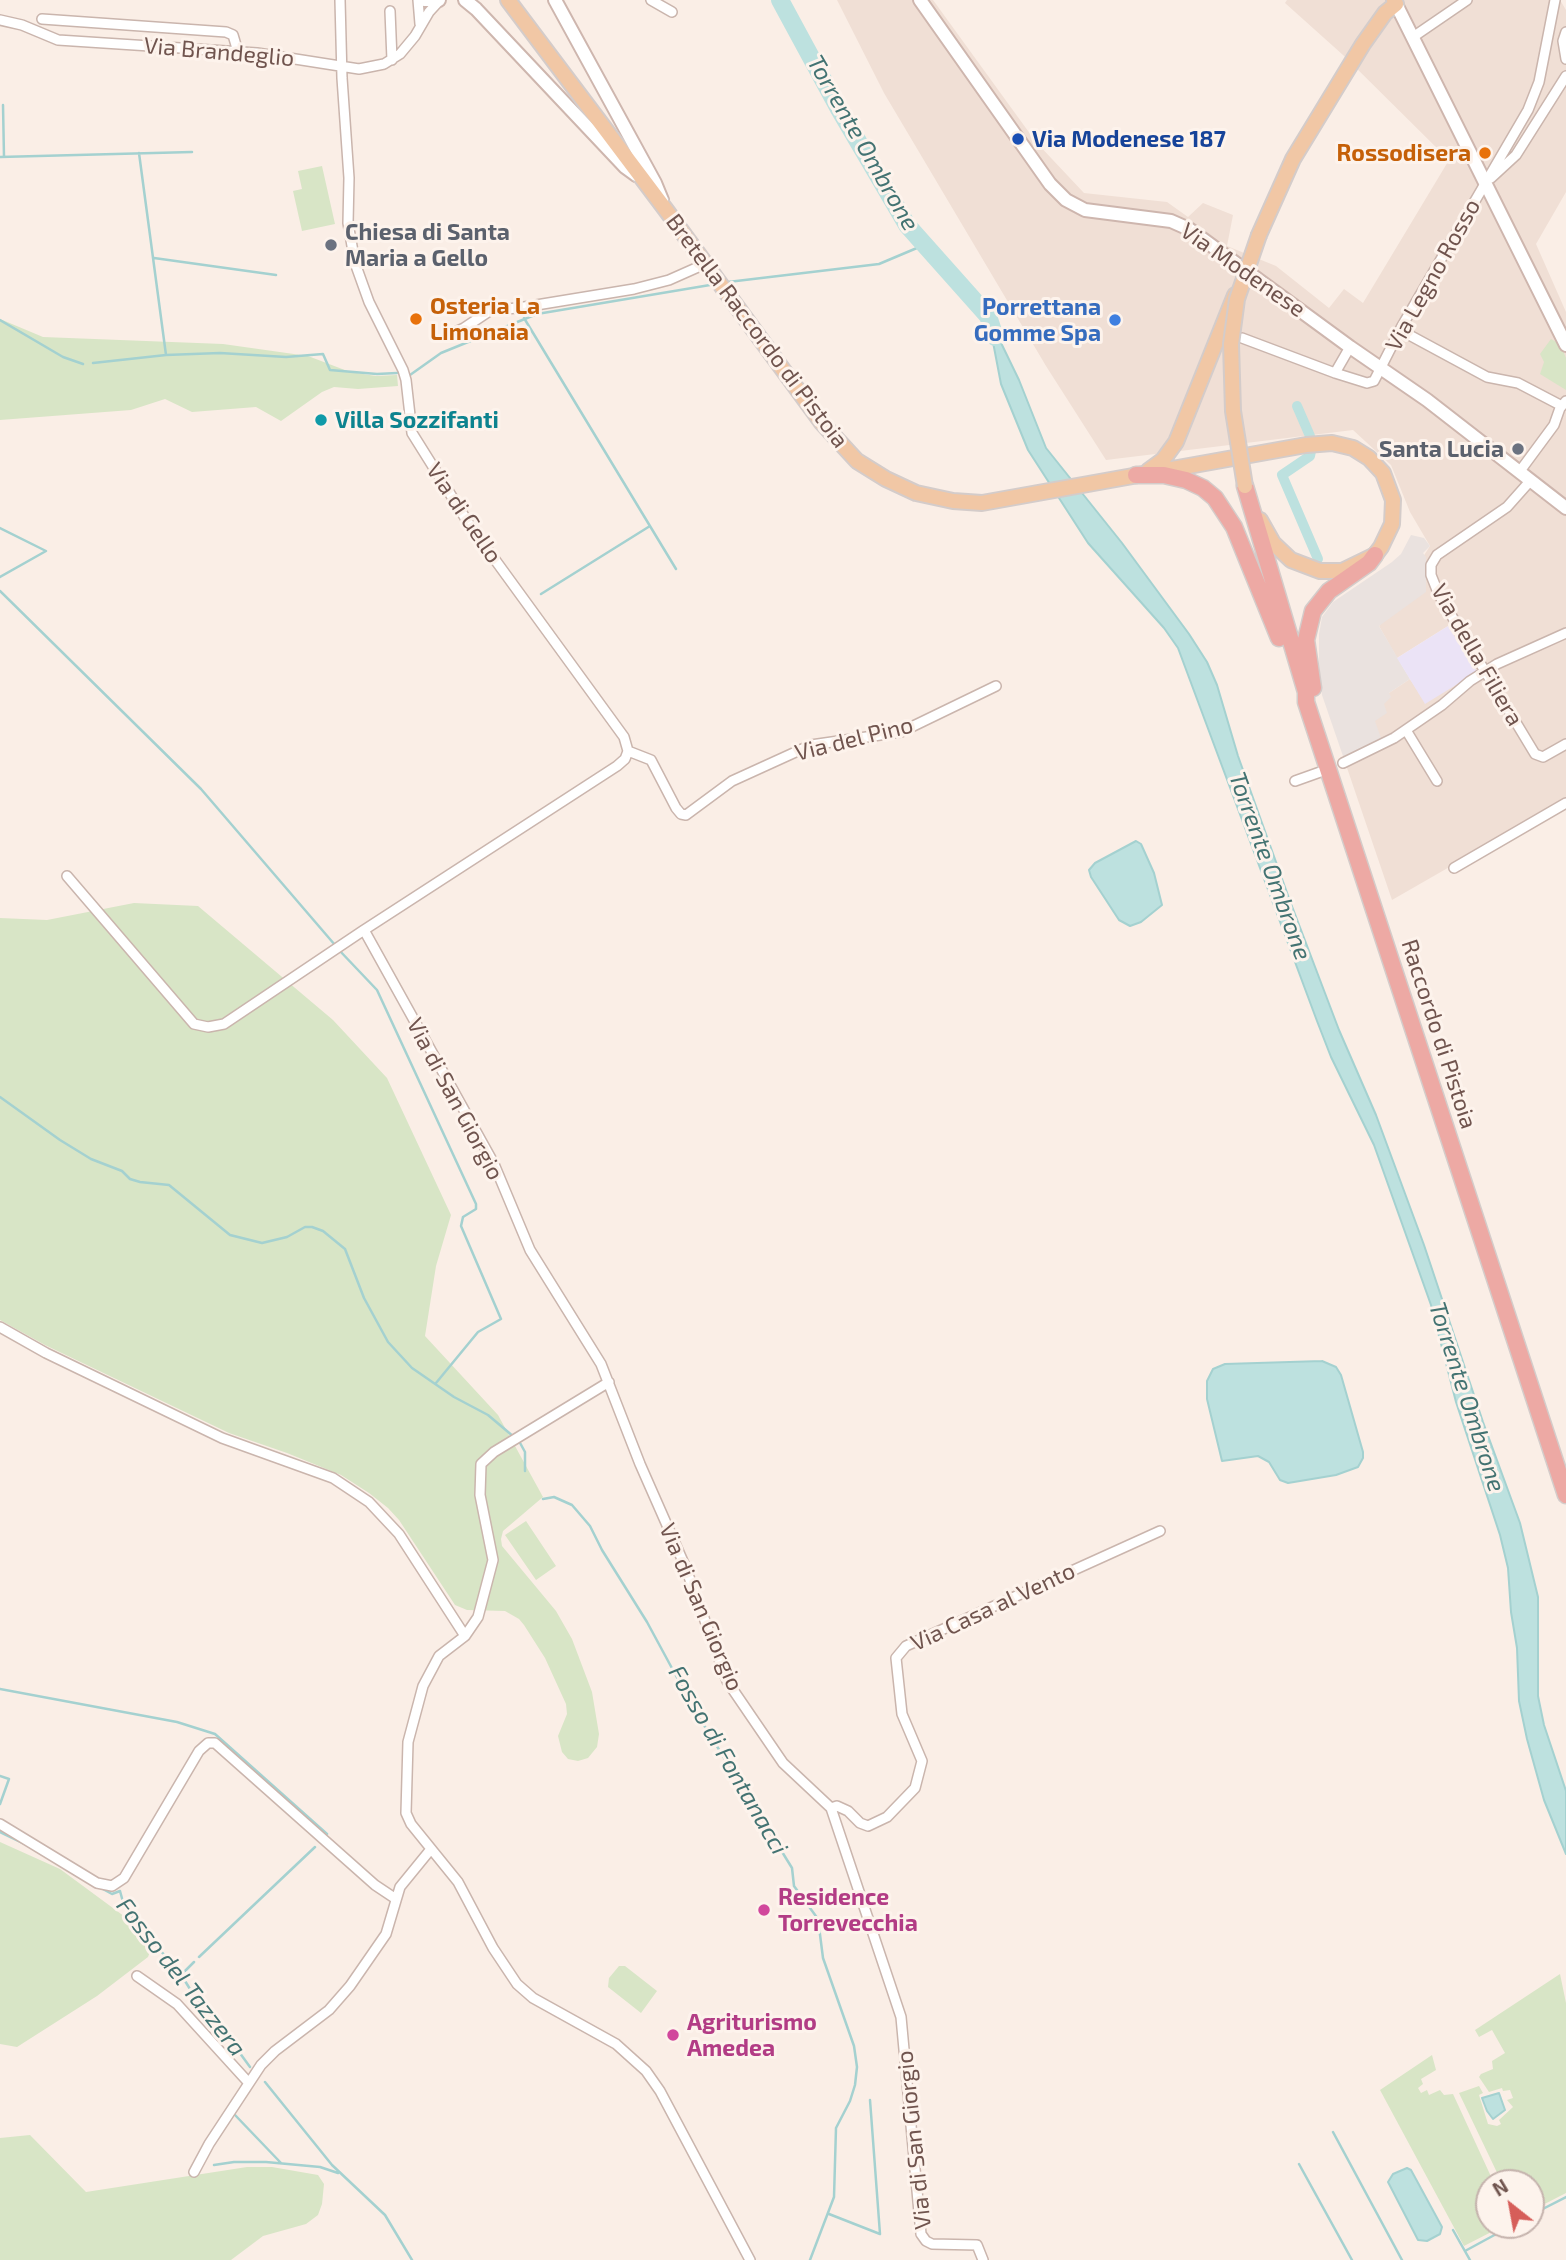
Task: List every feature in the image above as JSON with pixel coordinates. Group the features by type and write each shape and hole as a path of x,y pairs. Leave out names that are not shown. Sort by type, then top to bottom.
{"highway":[{"path":"1136,475 1164,475 1186,480 1203,488 1221,505 1310,696"},
{"name":"Raccordo di Pistoia","path":"1245,486 1566,1495"},
{"path":"1310,696 1306,640 1313,611 1329,591 1369,563 1375,555"},
{"name":"Raccordo di Pistoia","path":"1310,696 1566,1464"}],"main road":[{"name":"Bretella Raccordo di Pistoia","path":"508,0 821,423 857,461 900,487 934,498 982,503 1306,445 1343,445 1361,452 1376,464 1392,493 1392,524 1375,555"},
{"name":"Raccordo di Pistoia","path":"1245,486 1233,411 1231,360 1234,311 1242,280 1281,184 1309,132 1370,34 1395,2"},
{"path":"1136,475 1156,467 1179,437 1242,280"},
{"path":"1245,486 1273,543 1300,565 1334,572 1350,569 1375,555"}],"street":[{"name":"Via di Gello","path":"340,0 349,178 348,223 355,263 369,302 407,380 411,433 469,524 624,737 628,751"},
{"path":"418,0 420,24"},
{"path":"424,0 439,0"},
{"path":"392,60 408,46 420,24 439,0"},
{"path":"465,0 625,167 642,179"},
{"path":"555,0 655,183 666,210"},
{"path":"651,0 672,12"},
{"name":"Via Modenese","path":"920,0 1050,184 1066,200 1078,208 1171,221 1184,226 1382,368 1566,508"},
{"path":"1413,37 1467,0"},
{"name":"Via Legno Rosso","path":"1382,368 1400,330 1532,101 1544,63 1555,0"},
{"path":"1395,2 1566,345"},
{"path":"390,11 392,60"},
{"path":"42,19 226,32 233,35 239,52"},
{"name":"Via Brandeglio","path":"0,20 22,25 58,40 291,57 342,68 371,68 392,60"},
{"path":"1566,33 1563,41 1566,59"},
{"path":"1485,181 1516,155 1566,76"},
{"path":"453,333 491,310 634,289 669,280 705,264"},
{"path":"1400,330 1490,379 1518,383 1564,403 1554,425 1520,471"},
{"path":"1242,338 1367,383 1374,381 1382,368"},
{"path":"1335,373 1350,347"},
{"name":"Via della Filiera","path":"1531,480 1511,504 1441,552 1431,565 1431,575 1435,587 1537,756 1545,756 1566,744"},
{"path":"1343,763 1379,747 1406,730 1485,671 1566,633"},
{"name":"Via del Pino","path":"628,751 648,757 653,762 676,808 686,815 732,781 811,746 905,730 996,686"},
{"path":"1406,730 1437,780"},
{"path":"66,876 194,1024 208,1027 224,1024 617,766 625,759 628,751"},
{"path":"1295,781 1323,771"},
{"path":"1454,868 1566,803"},
{"name":"Via di San Giorgio","path":"364,930 494,1164 524,1238 597,1355 640,1464 682,1559 727,1681 783,1763 831,1808 901,2017 920,2230 926,2241 932,2244 977,2245 983,2260"},
{"path":"0,1326 46,1353 222,1438 333,1478 369,1502 400,1534 465,1636"},
{"path":"609,1382 495,1452 481,1464 480,1495 493,1560 478,1617 465,1636 439,1656 430,1670 416,1707 408,1742 406,1816 458,1882 493,1948 517,1984 533,1998 616,2044 634,2058 651,2078 750,2260"},
{"name":"Via Casa al Vento","path":"831,1808 837,1806 848,1811 860,1823 868,1826 887,1817 915,1788 922,1761 902,1714 896,1657 906,1646 1160,1531"},
{"path":"0,1824 97,1882 107,1886 116,1884 126,1874 199,1751 212,1742 221,1746 375,1885 396,1899"},
{"path":"194,2172 248,2082 268,2057 329,2010 345,1993 382,1941 405,1880 431,1849"},
{"path":"137,1976 177,2004 248,2082"}],"shaded area":[{"path":"837,0 933,0 1036,142 1084,193 1167,202 1188,217 1203,203 1233,215 1227,246 1276,266 1329,308 1344,289 1363,303 1449,160 1343,55 1285,3 1287,0 1560,0 1566,10 1566,192 1536,244 1566,312 1566,800 1392,900 1344,759 1374,721 1389,693 1410,679 1426,703 1448,626 1397,658 1379,626 1430,546 1410,512 1391,465 1353,430 1106,460 1046,366 884,93"},
{"path":"1411,535 1424,538 1430,546 1423,553 1426,557 1426,592 1379,626 1410,679 1389,693 1391,697 1384,704 1387,713 1375,721 1382,741 1344,759 1322,695 1319,634 1322,617 1333,602 1401,554"},
{"path":"1448,626 1477,672 1425,704 1397,658"}],"green space":[{"path":"322,166 335,224 302,231 293,191 302,189 298,171"},
{"path":"0,319 43,337 223,344 308,356 350,372 376,376 397,375 398,386 358,389 334,387 322,392 281,421 256,407 192,412 165,399 131,410 0,420"},
{"path":"1551,339 1560,344 1566,358 1566,390 1540,374 1544,362 1540,354"},
{"path":"134,903 198,906 333,1020 387,1078 451,1215 436,1266 425,1336 498,1415 543,1497 503,1531 502,1546 556,1611 572,1639 592,1692 599,1734 597,1747 588,1758 578,1761 568,1759 562,1752 558,1736 567,1714 566,1704 545,1658 524,1625 505,1611 467,1610 455,1605 399,1520 369,1493 341,1475 229,1433 45,1345 0,1320 0,918 47,920"},
{"path":"526,1521 556,1566 536,1580 505,1535"},
{"path":"0,1842 60,1869 155,1939 148,1957 97,1996 17,2047 0,2044"},
{"path":"619,1966 625,1966 657,1991 641,2013 608,1987 609,1978"},
{"path":"1560,1974 1566,2003 1566,2193 1545,2204 1545,2169 1495,2169 1459,2093 1479,2086 1483,2093 1479,2095 1488,2124 1501,2124 1499,2120 1513,2107 1507,2100 1513,2098 1510,2090 1503,2091 1502,2088 1489,2092 1479,2077 1493,2069 1492,2061 1505,2053 1492,2030 1479,2037 1475,2030"},
{"path":"1432,2055 1436,2070 1421,2079 1423,2084 1418,2088 1421,2093 1427,2090 1429,2095 1440,2090 1444,2095 1453,2094 1488,2169 1475,2169 1475,2239 1478,2239 1464,2246 1380,2090"},
{"path":"30,2135 86,2192 247,2167 272,2167 318,2175 324,2184 322,2204 318,2215 306,2224 263,2236 231,2260 0,2260 0,2138"}],"water":[{"path":"988,316 1019,380 1046,448 1122,543 1189,634 1207,662 1217,685 1238,756 1290,901 1339,1030 1376,1115 1520,1523 1538,1597 1538,1696 1544,1725 1566,1791 1566,1854 1544,1800 1519,1701 1517,1648 1508,1568 1500,1535 1456,1402 1431,1305 1374,1145 1331,1057 1178,648 1164,628 1088,543 1028,450 1001,384"},
{"path":"1136,841 1141,844 1154,873 1162,905 1141,922 1130,926 1119,920 1089,870 1095,863"},
{"path":"1322,1361 1336,1367 1341,1375 1363,1452 1358,1467 1336,1475 1288,1483 1280,1480 1269,1462 1258,1456 1222,1461 1207,1399 1207,1381 1213,1369 1225,1364"},
{"path":"1499,2093 1505,2110 1493,2119 1482,2098"},
{"path":"1407,2168 1411,2170 1442,2227 1440,2234 1427,2241 1418,2240 1388,2182 1393,2174"}],"waterway":[{"name":"Torrente Ombrone","path":"780,0 839,109 907,225 988,316 995,337"},
{"path":"3,105 4,157"},
{"path":"0,157 192,152"},
{"path":"139,153 166,355"},
{"path":"728,282 879,264 924,245"},
{"path":"154,258 276,275"},
{"path":"410,375 441,353 537,314 710,285"},
{"path":"524,318 676,569"},
{"path":"0,320 63,357 83,364"},
{"path":"93,363 166,355 220,353 286,357 323,354 330,370 397,373"},
{"path":"1297,406 1310,436"},
{"path":"1311,451 1310,456 1282,475 1318,559"},
{"path":"541,594 650,526"},
{"path":"0,528 46,551 0,577"},
{"path":"0,591 201,789 335,945"},
{"path":"339,950 377,990 476,1204 476,1209 463,1217 461,1226 501,1319 478,1332 436,1383"},
{"name":"Fosso di Fontanacci","path":"0,1097 91,1159 122,1171 130,1179 169,1185 230,1235 262,1243 287,1237 305,1227 323,1231 345,1249 364,1298 388,1342 412,1368 454,1397 488,1415 514,1437"},
{"name":"Fosso di Fontanacci","path":"519,1441 525,1452 525,1471"},
{"name":"Fosso di Fontanacci","path":"543,1499 554,1497 572,1505 590,1526 647,1622 694,1709 792,1868 794,1886 818,1919 823,1958 854,2046 857,2067 850,2101 836,2128 834,2197 810,2260"},
{"path":"0,1689 177,1722 215,1734 327,1834"},
{"path":"0,1776 9,1779 0,1804"},
{"name":"Fosso del Tazzera","path":"0,1832 25,1844"},
{"path":"199,1957 315,1847"},
{"name":"Fosso del Tazzera","path":"101,1888 112,1894 120,1891 133,1918 182,1976 250,2067"},
{"path":"181,1975 194,1962"},
{"name":"Fosso del Tazzera","path":"265,2082 332,2165 385,2215 412,2260"},
{"path":"829,2214 880,2234 870,2100"},
{"path":"235,2115 281,2163"},
{"path":"1333,2132 1402,2260"},
{"path":"214,2165 266,2162 320,2167 338,2173"},
{"path":"1299,2164 1352,2260"},
{"path":"1545,2208 1566,2197"},
{"path":"1453,2230 1470,2260"},
{"path":"1465,2251 1487,2239"}],"place":[{"name":"Via Modenese 187","path":"1018,139"},
{"name":"Rossodisera","path":"1485,153"},
{"name":"Chiesa di Santa Maria a Gello","path":"331,245"},
{"name":"Osteria La Limonaia","path":"416,319"},
{"name":"Porrettana Gomme Spa","path":"1115,320"},
{"name":"Villa Sozzifanti","path":"321,420"},
{"name":"Santa Lucia","path":"1518,449"},
{"name":"Residence Torrevecchia","path":"764,1910"},
{"name":"Agriturismo Amedea","path":"673,2035"}]}
